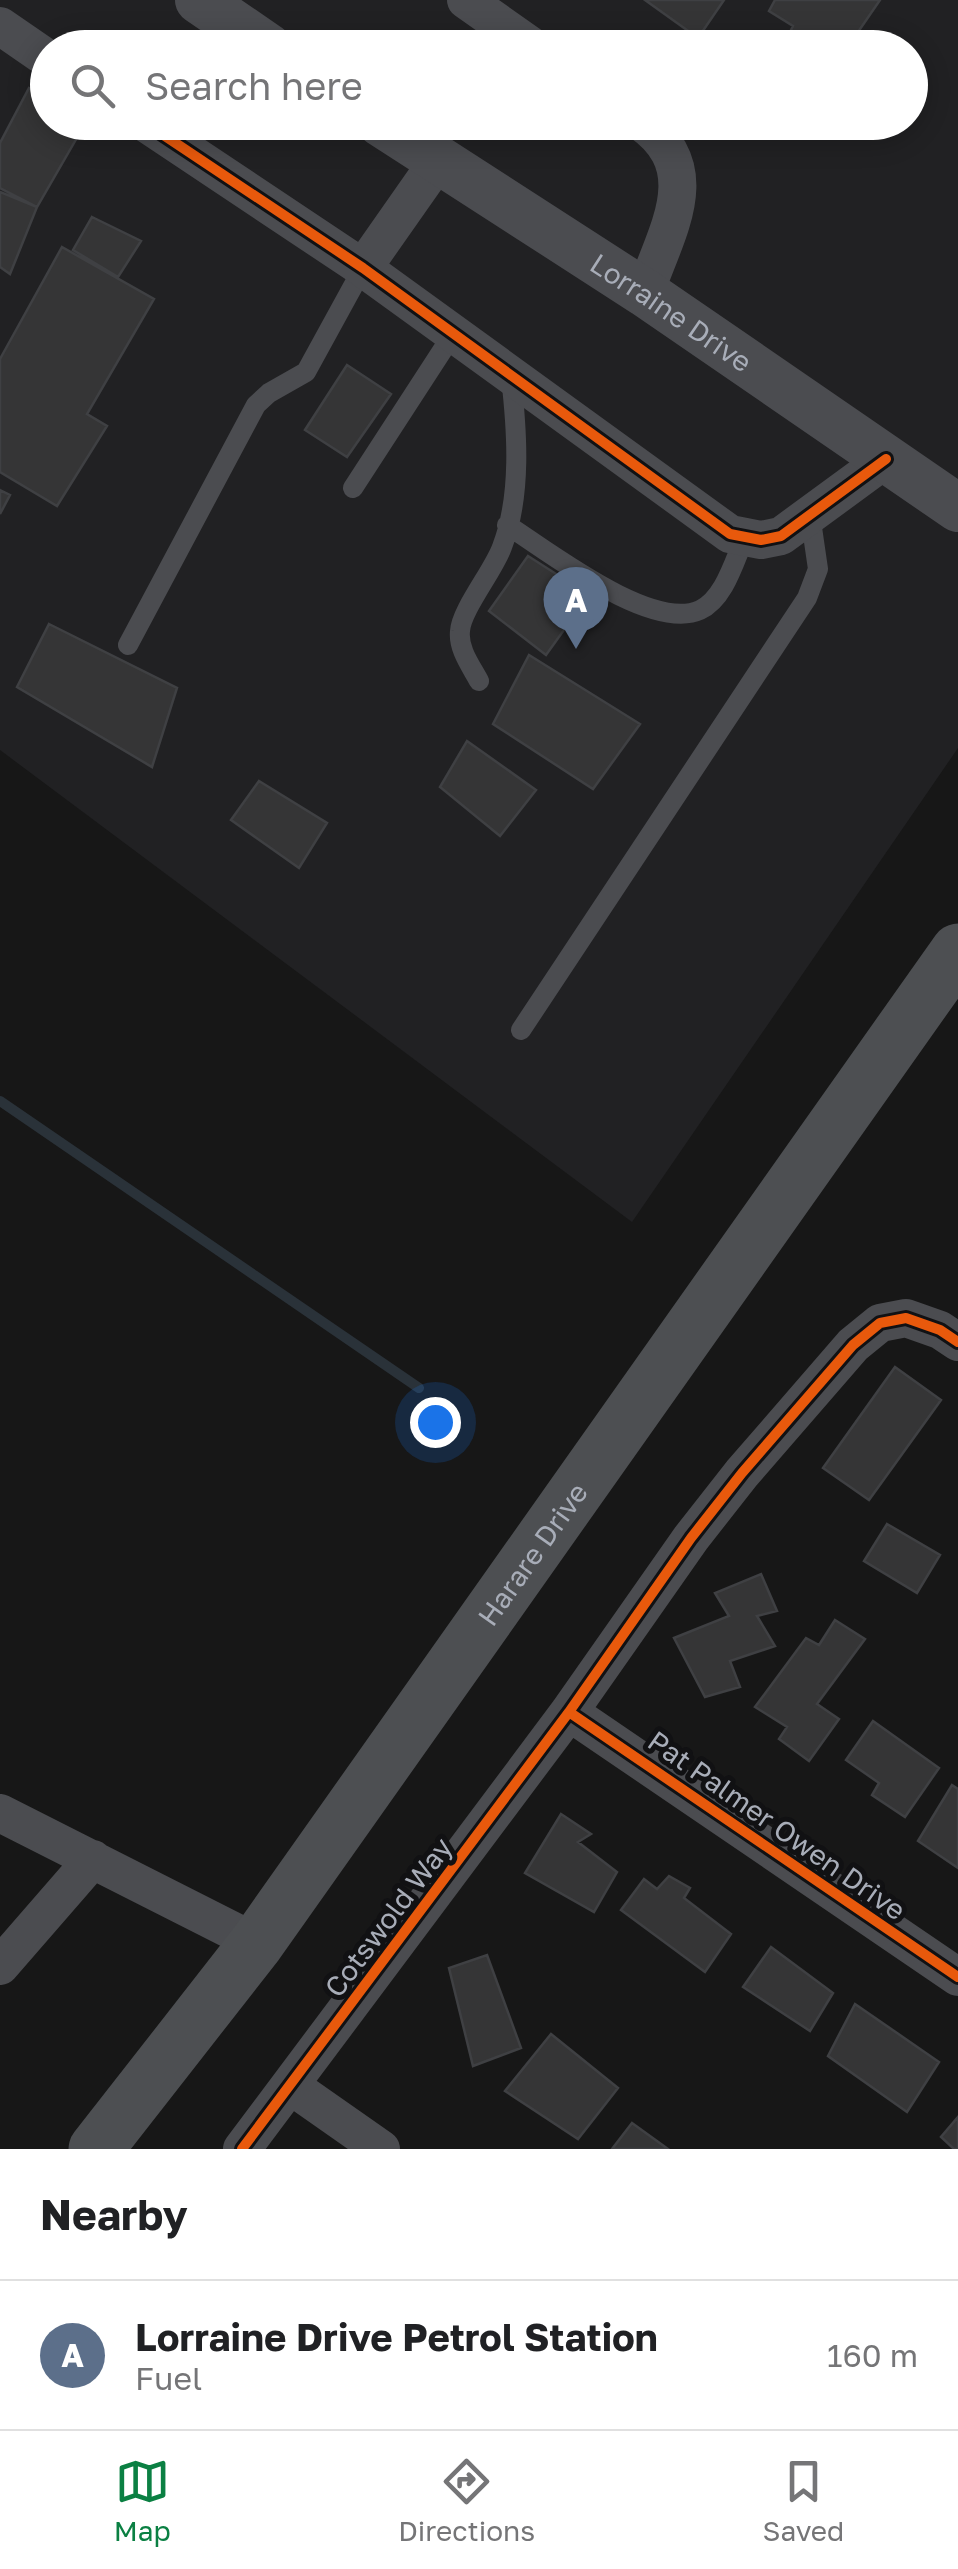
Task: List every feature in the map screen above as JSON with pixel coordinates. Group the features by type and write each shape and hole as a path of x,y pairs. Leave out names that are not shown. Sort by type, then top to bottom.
{"main road":[{"name":"Harare Drive","path":"96,2149 257,1944 958,951"}],"street":[{"path":"199,0 243,30"},
{"path":"466,0 508,30"},
{"path":"5,41 30,51"},
{"path":"171,140 363,268 730,534 762,540 781,536 886,458"},
{"name":"Lorraine Drive","path":"406,140 646,293 958,508"},
{"path":"646,293 677,199 680,174 670,150 660,140"},
{"path":"363,268 438,162"},
{"name":"Cotswold Way","path":"242,2149 569,1712 691,1538 852,1345 880,1323 906,1318 940,1330 958,1342"},
{"name":"Pat Palmer Owen Drive","path":"569,1712 958,1977"},
{"path":"0,1813 257,1944"},
{"path":"0,1966 94,1860"},
{"path":"291,2086 381,2149"}],"lane":[{"path":"128,644 256,405 306,372 363,268"},
{"path":"353,488 454,334"},
{"path":"480,681 465,657 459,633 462,618 503,546 518,440 511,377"},
{"path":"521,1030 807,598 818,569 810,514"},
{"path":"507,525 612,593 649,608 682,614 701,610 716,598 744,539"}],"shaded area":[{"path":"0,0 958,0 958,748 632,1222 0,750"}],"building":[{"path":"645,0 724,0 703,30 687,30"},
{"path":"775,0 880,0 859,30 791,30 793,26 769,11"},
{"path":"29,88 30,140 76,140 37,207 0,188 0,143"},
{"path":"0,192 37,207 10,274 0,267"},
{"path":"92,217 141,241 118,277 73,250"},
{"path":"62,247 154,299 87,414 107,426 57,506 0,472 0,359"},
{"path":"347,365 391,394 347,457 305,430"},
{"path":"0,490 10,495 0,514"},
{"path":"528,556 589,595 546,655 489,611"},
{"path":"49,624 177,688 152,767 17,687"},
{"path":"529,655 640,724 593,789 493,724"},
{"path":"467,741 536,790 500,836 440,787"},
{"path":"259,781 327,823 299,868 231,820"},
{"path":"895,1367 941,1400 869,1500 823,1468"},
{"path":"887,1524 940,1555 917,1593 864,1561"},
{"path":"761,1574 777,1611 757,1616 775,1646 730,1661 740,1687 705,1697 674,1638 729,1616 715,1593"},
{"path":"835,1620 865,1639 817,1704 839,1719 809,1761 779,1739 787,1727 755,1707 806,1638 819,1645"},
{"path":"873,1721 939,1768 905,1817 872,1795 879,1783 846,1760"},
{"path":"952,1785 958,1789 958,1868 918,1841"},
{"path":"561,1814 591,1834 578,1842 617,1872 594,1912 525,1873"},
{"path":"669,1876 690,1888 684,1898 731,1934 705,1972 621,1910 644,1879 657,1889"},
{"path":"771,1947 833,1993 810,2031 743,1987"},
{"path":"487,1955 521,2048 473,2066 449,1968"},
{"path":"855,2004 939,2062 907,2112 828,2056"},
{"path":"551,2034 618,2088 578,2139 505,2091"},
{"path":"958,2117 958,2149 954,2149 941,2137"},
{"path":"632,2123 668,2149 612,2149"}],"waterway":[{"path":"0,1101 419,1388"}],"cycle path":[{"path":"171,140 363,268 730,534 761,540 781,536 886,459"},
{"path":"242,2149 569,1712 691,1538 853,1345 880,1323 906,1318 940,1330 958,1342"},
{"path":"569,1712 958,1977"}],"place":[{"name":"Lorraine Drive Petrol Station","path":"576,649"}]}
